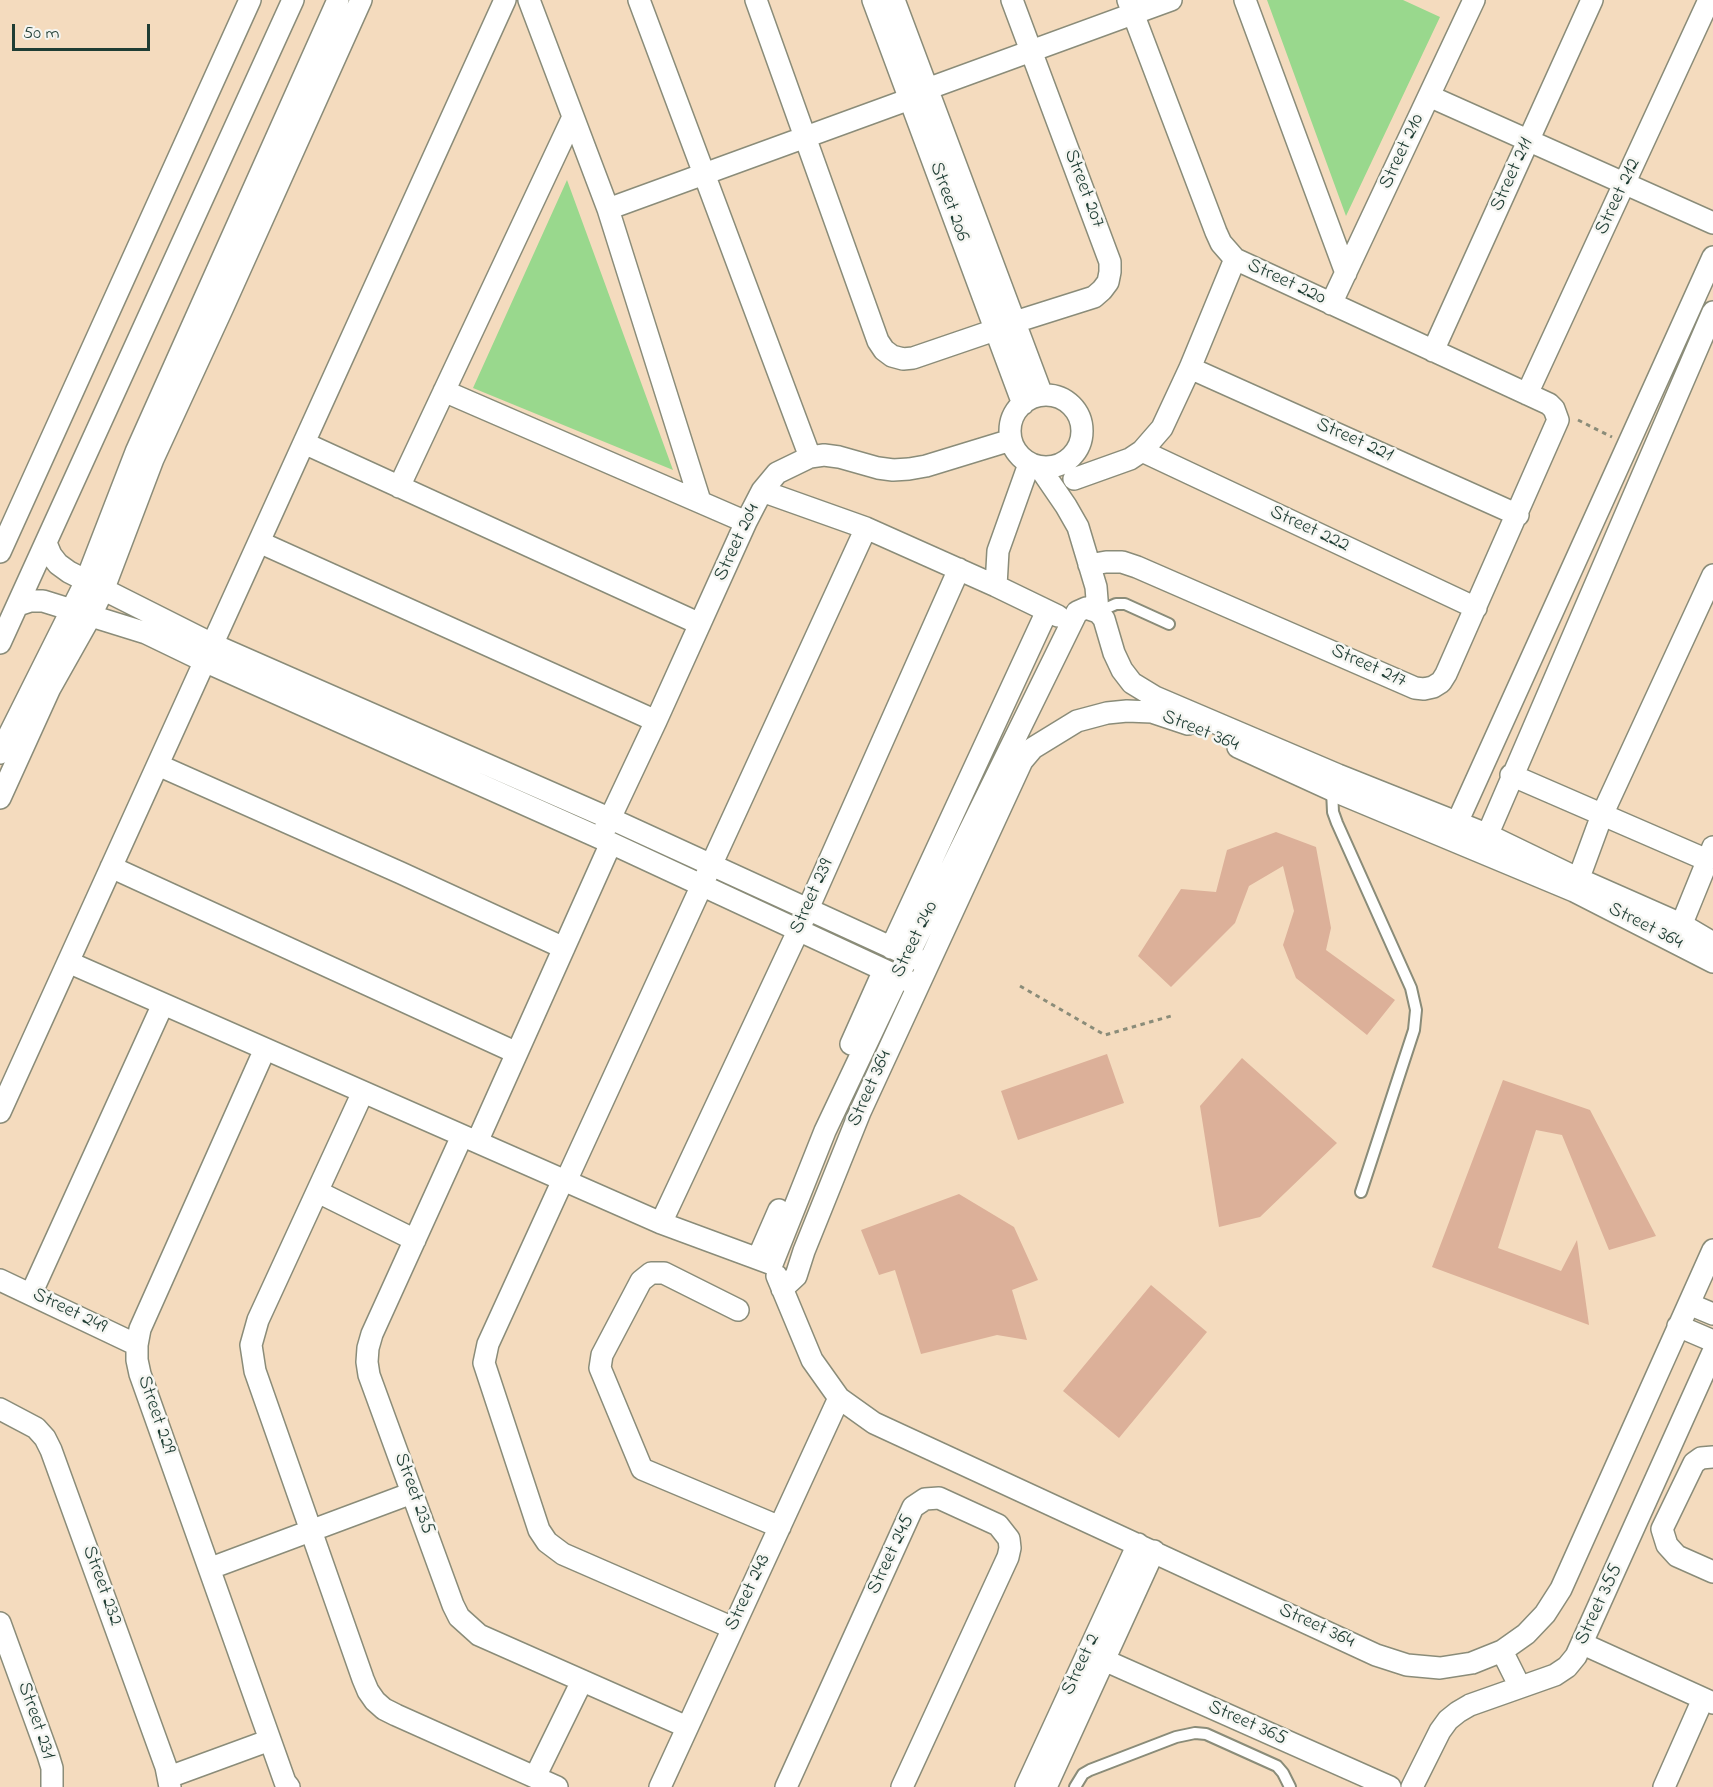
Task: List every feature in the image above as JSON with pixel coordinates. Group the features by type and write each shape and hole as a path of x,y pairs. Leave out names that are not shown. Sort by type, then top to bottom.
{"street":[{"path":"0,552 250,0"},
{"path":"0,643 293,0"},
{"path":"95,584 141,441 338,0"},
{"path":"0,798 81,614 224,307 361,0"},
{"path":"0,1112 505,0"},
{"path":"529,0 608,209 700,501"},
{"path":"639,0 810,457"},
{"path":"756,0 878,341 884,350 892,356 903,359 914,358 995,330"},
{"name":"Street 206","path":"873,0 918,94 1015,322 1042,395"},
{"name":"Street 206","path":"894,0 918,94 995,330 1023,404"},
{"name":"Street 207","path":"1012,0 1110,262 1108,282 1094,297 1015,322"},
{"path":"608,209 1031,51 1130,7 1171,0"},
{"path":"1245,0 1346,273"},
{"name":"Street 211","path":"1433,351 1592,0"},
{"name":"Street 212","path":"1527,394 1709,0"},
{"name":"Street 210","path":"1331,304 1429,96 1468,2"},
{"name":"Street 220","path":"1130,7 1216,232 1221,243 1235,259 1527,394 1556,411"},
{"path":"1429,96 1713,223"},
{"path":"399,487 573,117"},
{"path":"1453,830 1713,257"},
{"path":"1074,479 1116,466 1142,451 1162,428 1190,368 1235,259"},
{"path":"1483,842 1713,312"},
{"name":"Street 221","path":"1190,368 1518,514"},
{"path":"444,391 746,522"},
{"path":"1034,466 1052,468 1065,463 1075,455 1081,444 1083,432 1078,414 1066,400 1042,395 1028,399 1012,417 1011,440 1019,456 1034,466 1066,506 1078,527"},
{"name":"Street 217","path":"1089,565 1122,562 1137,567 1415,688 1433,687 1441,682 1446,674 1518,514 1556,426 1556,411"},
{"name":"Street 204","path":"564,948 606,840 610,818 762,490 777,473 810,457 824,454 878,468 909,470 1011,440"},
{"path":"304,443 700,624"},
{"name":"Street 222","path":"1142,451 1476,608"},
{"path":"762,490 866,528 1047,611 1083,616 1096,587 1078,527 1074,479 1075,455"},
{"path":"996,586 998,551 1034,466"},
{"path":"733,1628 563,1554 547,1542 540,1530 484,1363 488,1344 703,886 866,528"},
{"path":"259,542 656,721"},
{"path":"46,543 58,564 208,653 919,986"},
{"name":"Street 239","path":"661,1223 799,929 959,569"},
{"path":"1577,885 1602,815 1713,575"},
{"path":"18,605 30,601 43,601 208,653 610,818 929,964"},
{"path":"900,952 1047,611"},
{"path":"0,753 81,614"},
{"name":"Street 364","path":"1083,616 1104,619 1114,653 1122,670 1132,683 1155,697 1483,842 1678,933 1713,943"},
{"name":"Street 240","path":"765,1261 900,952 1083,616"},
{"name":"Street 364","path":"782,1288 796,1276 860,1112 1022,761 1033,748 1077,721 1107,713 1152,712 1178,720 1332,790 1453,830"},
{"path":"158,765 391,868 564,948"},
{"path":"1511,775 1602,815 1710,854 1678,933"},
{"path":"111,867 517,1053"},
{"name":"Street 364","path":"1678,933 1713,962"},
{"name":"Street 235","path":"564,948 517,1053 415,1240 372,1334 368,1348 369,1375 453,1605 459,1617 468,1627 479,1635 687,1727"},
{"path":"68,962 661,1223 765,1261"},
{"path":"32,1294 163,1004"},
{"name":"Street 229","path":"265,1048 140,1329 137,1345 140,1374 285,1782 289,1787"},
{"path":"363,1092 258,1320 251,1346 255,1371 366,1685 375,1701 384,1710 557,1787"},
{"path":"318,1192 415,1240"},
{"name":"Street 364","path":"765,1261 782,1288 812,1360 839,1398 874,1423 1376,1655 1407,1665 1440,1668 1472,1663 1502,1650 1532,1628 1545,1614 1561,1589 1713,1250"},
{"path":"738,1310 664,1274 651,1274 640,1281 602,1355 600,1368 642,1469 780,1527"},
{"name":"Street 249","path":"0,1280 137,1345"},
{"path":"1689,1304 1713,1314"},
{"path":"1678,1326 1713,1341"},
{"name":"Street 355","path":"1412,1787 1440,1731 1458,1712 1561,1671 1576,1656 1713,1352"},
{"name":"Street 243","path":"660,1787 839,1398"},
{"name":"Street 232","path":"0,1409 36,1428 45,1438 51,1450 170,1782"},
{"path":"1713,1457 1701,1458 1694,1463 1662,1529 1667,1545 1677,1556 1713,1572"},
{"path":"210,1568 412,1492"},
{"name":"Street 245","path":"786,1787 913,1507 925,1499 939,1498 998,1525 1009,1539 1010,1548 1008,1557 902,1787"},
{"name":"Street 2","path":"1046,1787 1104,1660 1146,1547"},
{"name":"Street 2","path":"1026,1787 1146,1547"},
{"name":"Street 231","path":"0,1623 52,1767 52,1787"},
{"path":"1583,1644 1708,1701 1664,1787"},
{"path":"1502,1650 1520,1687"},
{"name":"Street 365","path":"1104,1660 1390,1787"},
{"path":"535,1777 582,1681"},
{"path":"170,1782 270,1740"}],"lane":[{"path":"1083,616 1116,604 1125,604 1168,624"},
{"path":"1332,790 1333,812 1337,823 1411,988 1416,1010 1414,1030 1361,1192"},
{"path":"1075,1787 1083,1774 1090,1770 1195,1732 1206,1734 1278,1767 1290,1787"}],"path":[{"path":"1556,411 1628,444"},
{"path":"1020,986 1105,1035 1171,1016"}],"green space":[{"path":"1267,0 1403,0 1440,17 1346,216"},
{"path":"567,180 593,251 673,470 473,388"}],"building":[{"path":"1276,832 1316,847 1331,928 1326,950 1395,1000 1367,1035 1296,978 1283,945 1294,911 1283,866 1249,886 1235,923 1171,987 1138,956 1181,889 1216,892 1227,850"},
{"path":"1107,1054 1124,1103 1018,1140 1001,1091"},
{"path":"1242,1058 1337,1143 1260,1217 1219,1227 1200,1106"},
{"path":"1503,1080 1590,1110 1656,1236 1609,1250 1562,1135 1536,1130 1498,1248 1561,1271 1577,1240 1589,1325 1432,1267"},
{"path":"959,1194 1014,1227 1038,1280 1012,1290 1027,1340 997,1335 921,1354 895,1270 879,1275 861,1230"},
{"path":"1151,1285 1207,1332 1119,1438 1063,1391"}]}
